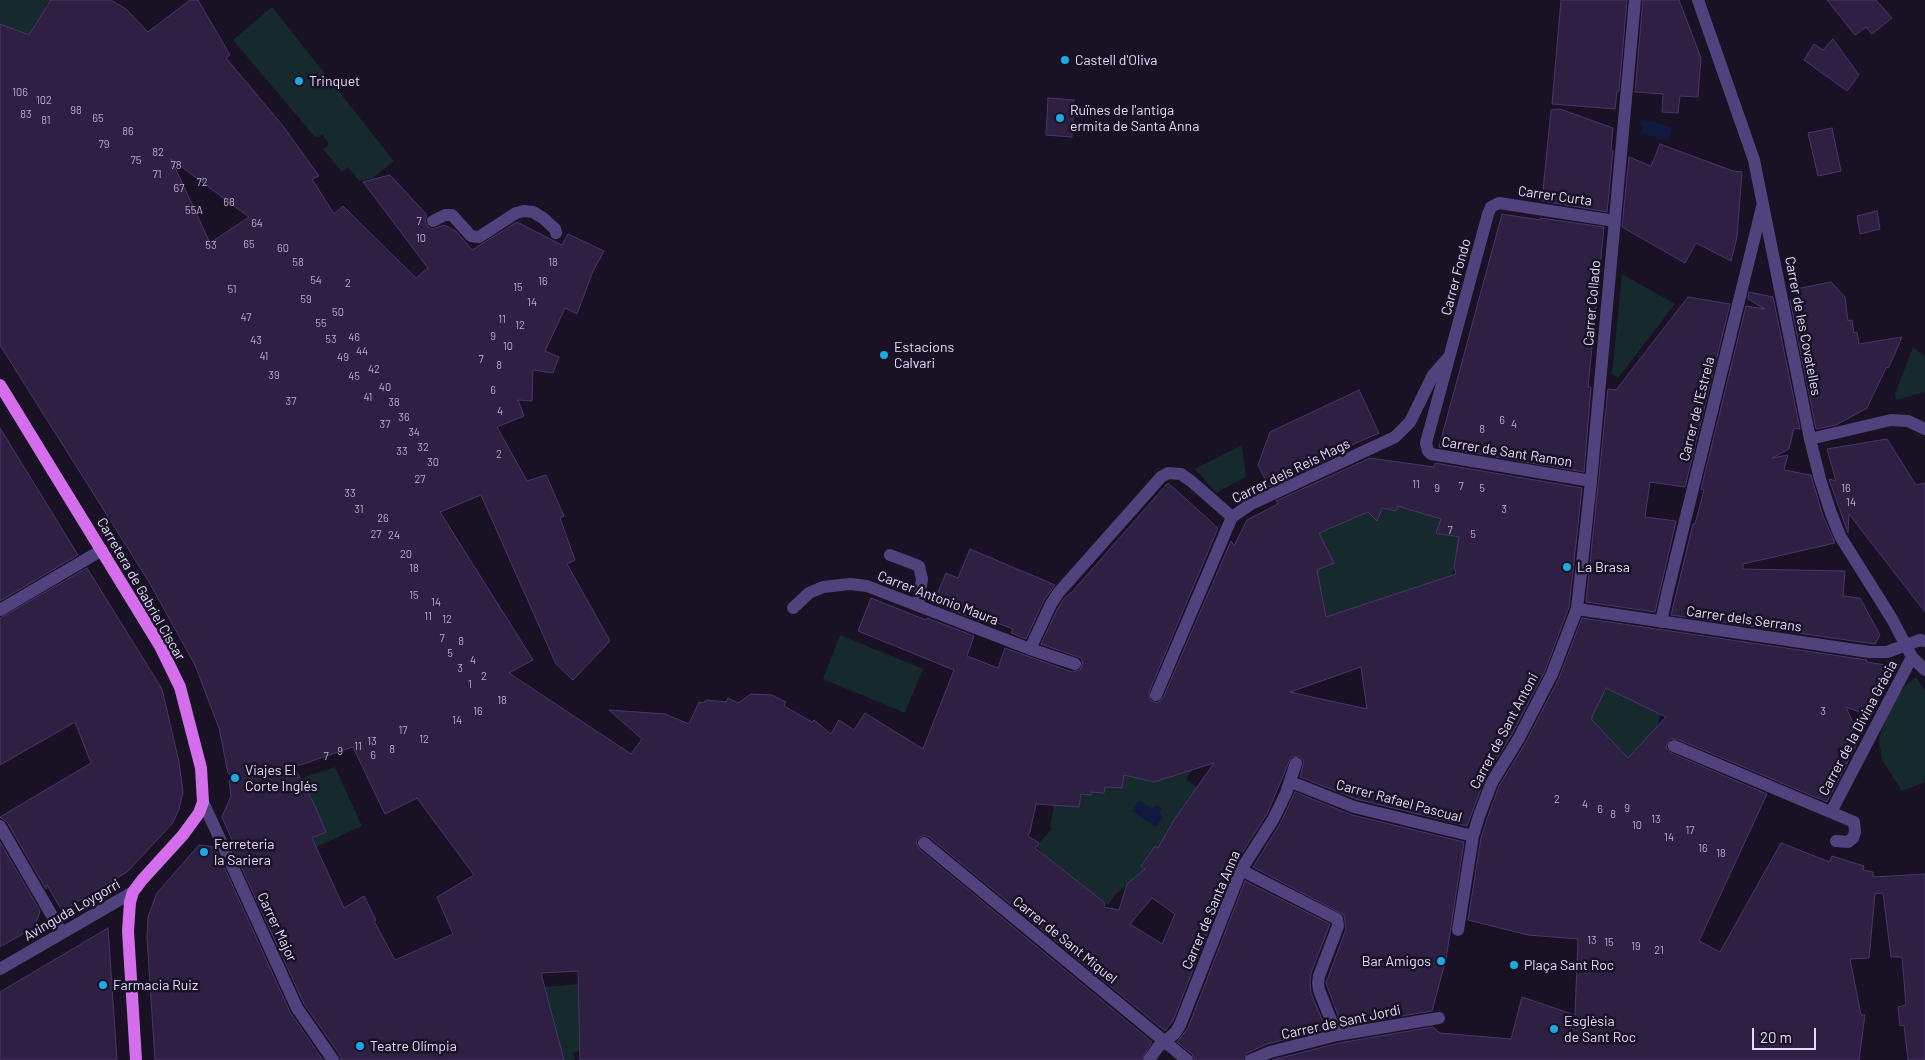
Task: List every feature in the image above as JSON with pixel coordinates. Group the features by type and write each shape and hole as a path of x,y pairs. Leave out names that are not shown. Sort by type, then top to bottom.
{"main road":[{"name":"Carretera de Gabriel Ciscar","path":"0,385 160,646 180,687 201,768 203,802 194,822 133,892"},
{"path":"133,892 128,912 128,932 136,1060"}],"street":[{"name":"Carrer Collado","path":"1577,609 1591,481 1635,0"},
{"name":"Carrer de les Covatelles","path":"1698,0 1750,147 1810,439 1822,486 1840,536 1892,619 1908,652 1925,670"},
{"name":"Carrer Curta","path":"1491,207 1499,203 1614,220"},
{"name":"Carrer de l'Estrela","path":"1662,622 1666,594 1763,203"},
{"name":"Carrer Fondo","path":"1450,356 1491,207"},
{"path":"433,221 445,215 452,215 471,236 479,238 516,213 524,211 533,212 543,218 555,229 556,233"},
{"name":"Carrer de Sant Ramon","path":"1450,356 1426,443 1428,451 1432,454 1591,481"},
{"name":"Carrer dels Reis Mags","path":"1156,695 1232,517 1258,500 1395,437 1410,422 1433,374 1450,356"},
{"path":"1810,439 1891,420 1908,420 1925,429"},
{"path":"1030,649 1055,598 1161,476 1168,473 1181,474 1232,517"},
{"path":"0,610 102,550"},
{"path":"890,555 918,566 922,579 918,605"},
{"name":"Carrer Antonio Maura","path":"793,608 809,593 823,587 838,584 867,586 1030,649 1075,664"},
{"name":"Carrer dels Serrans","path":"1577,609 1869,652 1908,652 1920,640 1925,642"},
{"name":"Carrer de Sant Antoni","path":"1458,930 1478,816 1490,787 1552,674 1577,609"},
{"name":"Carrer de la Divina Gràcia","path":"1836,841 1848,842 1853,838 1855,827 1854,822 1831,812 1867,741 1908,652"},
{"path":"1674,746 1831,812"},
{"name":"Carrer de Santa Anna","path":"1149,1060 1158,1047 1175,1033 1180,1025 1241,870 1274,818 1296,763"},
{"name":"Carrer Rafael Pascual","path":"1290,782 1354,807 1473,836"},
{"name":"Carrer Major","path":"203,802 297,1008 333,1060"},
{"path":"0,826 62,933"},
{"name":"Carrer de Sant Miquel","path":"924,843 1187,1060"},
{"path":"1241,870 1337,919 1338,926 1318,983 1337,1035"},
{"name":"Avinguda Loygorri","path":"0,969 133,892"},
{"name":"Carrer de Sant Jordi","path":"1250,1060 1270,1052 1337,1035 1439,1018"}],"green space":[{"path":"0,0 60,0 57,10 48,4 41,15 65,30 84,0 112,0 100,20 42,44 29,35 0,25"},
{"name":"Trinquet","path":"272,7 394,161 371,179 359,181 348,167 342,172 323,149 329,144 322,134 319,137 314,136 233,40"},
{"path":"1622,274 1675,304 1618,378 1612,374"},
{"path":"1913,347 1925,356 1925,392 1896,400 1895,394"},
{"path":"1242,445 1246,477 1216,493 1195,469"},
{"path":"1400,501 1420,505 1418,512 1438,518 1440,521 1441,516 1449,517 1437,533 1486,531 1455,563 1452,575 1307,624 1317,570 1319,533 1368,512 1377,521 1382,509 1396,511"},
{"path":"840,635 923,669 905,713 823,679"},
{"path":"1916,677 1925,691 1925,782 1902,791 1882,760 1879,739 1888,711 1905,686"},
{"path":"1600,685 1661,712 1657,728 1628,758 1592,746 1613,742 1591,719"},
{"path":"335,767 362,826 316,847 312,838 326,832 299,779"},
{"path":"1194,767 1186,780 1197,787 1166,832 1180,841 1166,854 1155,846 1141,865 1150,872 1130,882 1115,895 1108,905 1046,857 1036,846 1052,829 1050,827 1054,805 1079,807 1081,794 1090,795 1091,792 1103,793 1105,787 1122,788 1124,775 1141,779"},
{"path":"580,984 579,1012 587,1048 573,1053 575,1060 563,1060 545,987"}],"water":[{"path":"1642,119 1672,127 1668,141 1641,133 1643,126 1640,125"},
{"path":"1139,800 1152,809 1156,805 1162,809 1159,813 1163,817 1156,827 1132,811"}],"building":[{"path":"51,0 111,0 126,9 148,32 190,0 198,0 230,55 226,58 283,126 319,176 312,179 334,214 343,206 416,278 428,268 363,182 390,175 427,215 425,221 428,227 433,229 444,225 456,231 472,250 517,222 562,245 568,234 604,251 593,271 577,314 565,308 545,351 559,357 553,373 533,370 532,401 518,400 524,416 497,427 527,481 546,475 564,516 560,518 575,560 567,564 610,641 573,680 556,664 481,495 440,512 533,660 509,673 631,754 642,739 609,710 665,714 689,724 699,702 702,703 707,700 726,702 728,698 738,703 751,694 772,695 786,702 784,706 812,722 814,720 831,734 839,720 854,730 865,713 923,749 954,670 858,631 871,598 926,620 927,618 974,636 967,656 998,668 1005,648 1072,672 1080,670 1083,663 1081,658 1041,644 1065,597 1072,592 1168,483 1218,528 1149,692 1150,700 1157,703 1163,698 1231,541 1234,546 1247,520 1278,504 1276,501 1370,458 1434,467 1435,463 1582,488 1569,607 1545,671 1512,734 1485,778 1467,826 1356,799 1300,777 1304,761 1299,756 1291,757 1267,814 1233,867 1173,1021 1165,1031 929,837 925,835 918,838 916,842 919,849 1152,1042 1141,1060 580,1060 578,971 541,973 564,1060 341,1060 340,1055 304,1004 233,849 236,849 222,817 231,796 229,781 232,776 228,773 219,728 195,665 149,582 0,345 0,24 29,35","holes":["171,159 249,217 210,243","1398,506 1441,519 1436,533 1459,537 1454,567 1456,574 1326,617 1317,570 1334,563 1319,533 1368,512 1377,521 1382,508 1396,511","1361,667 1367,709 1290,692","353,747 385,814 417,798 474,875 437,897 453,934 395,960 374,921 376,920 364,896 344,908 312,838 326,832 314,804 294,767","1214,763 1174,820 1158,848 1155,846 1141,866 1145,869 1127,884 1119,910 1104,907 1105,903 1035,848 1039,843 1028,836 1036,804 1079,807 1081,794 1091,795 1091,792 1104,793 1105,787 1122,788 1124,775 1154,782","1152,898 1175,914 1162,944 1130,924"]},
{"path":"1561,0 1627,0 1619,91 1617,91 1615,109 1552,104"},
{"path":"1643,0 1679,0 1701,58 1698,97 1680,96 1678,113 1662,112 1663,94 1635,92"},
{"path":"1827,0 1876,0 1892,18 1872,34 1866,27 1855,35"},
{"path":"1833,39 1859,75 1847,91 1804,60 1814,44 1823,50"},
{"name":"Ruïnes de l'antiga ermita de Santa Anna","path":"1048,98 1074,100 1072,137 1046,135"},
{"path":"1560,109 1613,128 1611,150 1613,151 1607,212 1542,201 1551,110"},
{"path":"1832,128 1841,171 1818,176 1808,133"},
{"path":"1660,144 1733,171 1742,172 1737,237 1731,261 1696,243 1685,263 1622,227 1629,157 1651,166"},
{"path":"1877,211 1880,229 1860,234 1857,216"},
{"path":"1502,214 1604,227 1588,387 1591,387 1584,472 1439,447"},
{"path":"1831,282 1845,297 1848,321 1852,320 1854,333 1857,332 1859,344 1902,337 1889,367 1886,368 1867,408 1836,425 1816,429 1790,300 1799,301 1796,289"},
{"path":"1749,292 1773,297 1800,429 1794,428 1789,449 1772,458 1788,455 1784,470 1811,475 1823,516 1835,543 1743,564 1743,569 1845,571 1843,596 1860,598 1880,635 1875,644 1671,615 1693,524 1695,524 1704,490 1701,489 1746,306 1765,309 1748,299"},
{"path":"1688,297 1730,304 1685,487 1650,482 1645,517 1676,521 1655,612 1586,602 1608,389 1616,390"},
{"path":"1359,390 1379,433 1336,452 1341,453 1269,487 1258,465 1270,432"},
{"path":"0,428 78,555 0,601"},
{"path":"1887,439 1916,485 1925,483 1925,612 1849,514 1848,533 1829,479 1836,481 1827,449"},
{"path":"970,549 1055,585 1044,600 1026,639 1011,633 1013,629 982,617 980,621 933,603 946,573 958,578"},
{"path":"87,568 162,689 179,762 183,792 179,809 172,824 127,872 62,911 47,885 46,889 7,822 0,817 91,763 75,722 0,765 0,618"},
{"path":"1582,618 1867,660 1866,662 1893,666 1870,716 1846,707 1860,738 1827,802 1677,739 1670,739 1666,747 1671,753 1767,794 1699,941 1720,952 1781,843 1830,862 1832,856 1864,866 1863,870 1873,872 1873,877 1925,874 1925,1060 1908,1060 1904,1025 1900,1026 1898,1007 1906,1005 1902,957 1891,957 1883,893 1875,894 1869,958 1850,959 1861,1015 1865,1015 1859,1060 1272,1060 1339,1043 1433,1027 1440,1033 1511,1039 1522,997 1575,1015 1578,939 1528,935 1468,920 1481,838 1499,786 1526,742 1559,678","holes":["1606,688 1666,717 1628,758 1591,719"]},
{"path":"1295,792 1352,815 1464,842 1446,959 1432,1011 1342,1026 1326,983 1346,929 1344,915 1253,867 1281,822"},
{"path":"0,842 40,911 35,927 0,947"},
{"path":"199,845 215,847 290,1012 323,1060 155,1060 147,938 148,917 157,893"},
{"path":"1245,881 1330,924 1311,973 1310,982 1311,993 1326,1029 1267,1044 1247,1053 1243,1060 1195,1060 1192,1054 1177,1042 1188,1028"},
{"path":"108,928 117,1060 0,1060 0,992"}],"place":[{"name":"Castell d'Oliva","path":"1065,60"},
{"name":"Trinquet","path":"299,81"},
{"name":"Ruïnes de l'antiga ermita de Santa Anna","path":"1060,118"},
{"name":"Estacions Calvari","path":"884,355"},
{"name":"La Brasa","path":"1567,567"},
{"name":"Viajes El Corte Inglés","path":"235,778"},
{"name":"Ferreteria la Sariera","path":"204,852"},
{"name":"Bar Amigos","path":"1441,961"},
{"name":"Plaça Sant Roc","path":"1514,965"},
{"name":"Farmacia Ruiz","path":"103,985"},
{"name":"Esglèsia de Sant Roc","path":"1554,1029"},
{"name":"Teatre Olímpia","path":"360,1046"}]}
